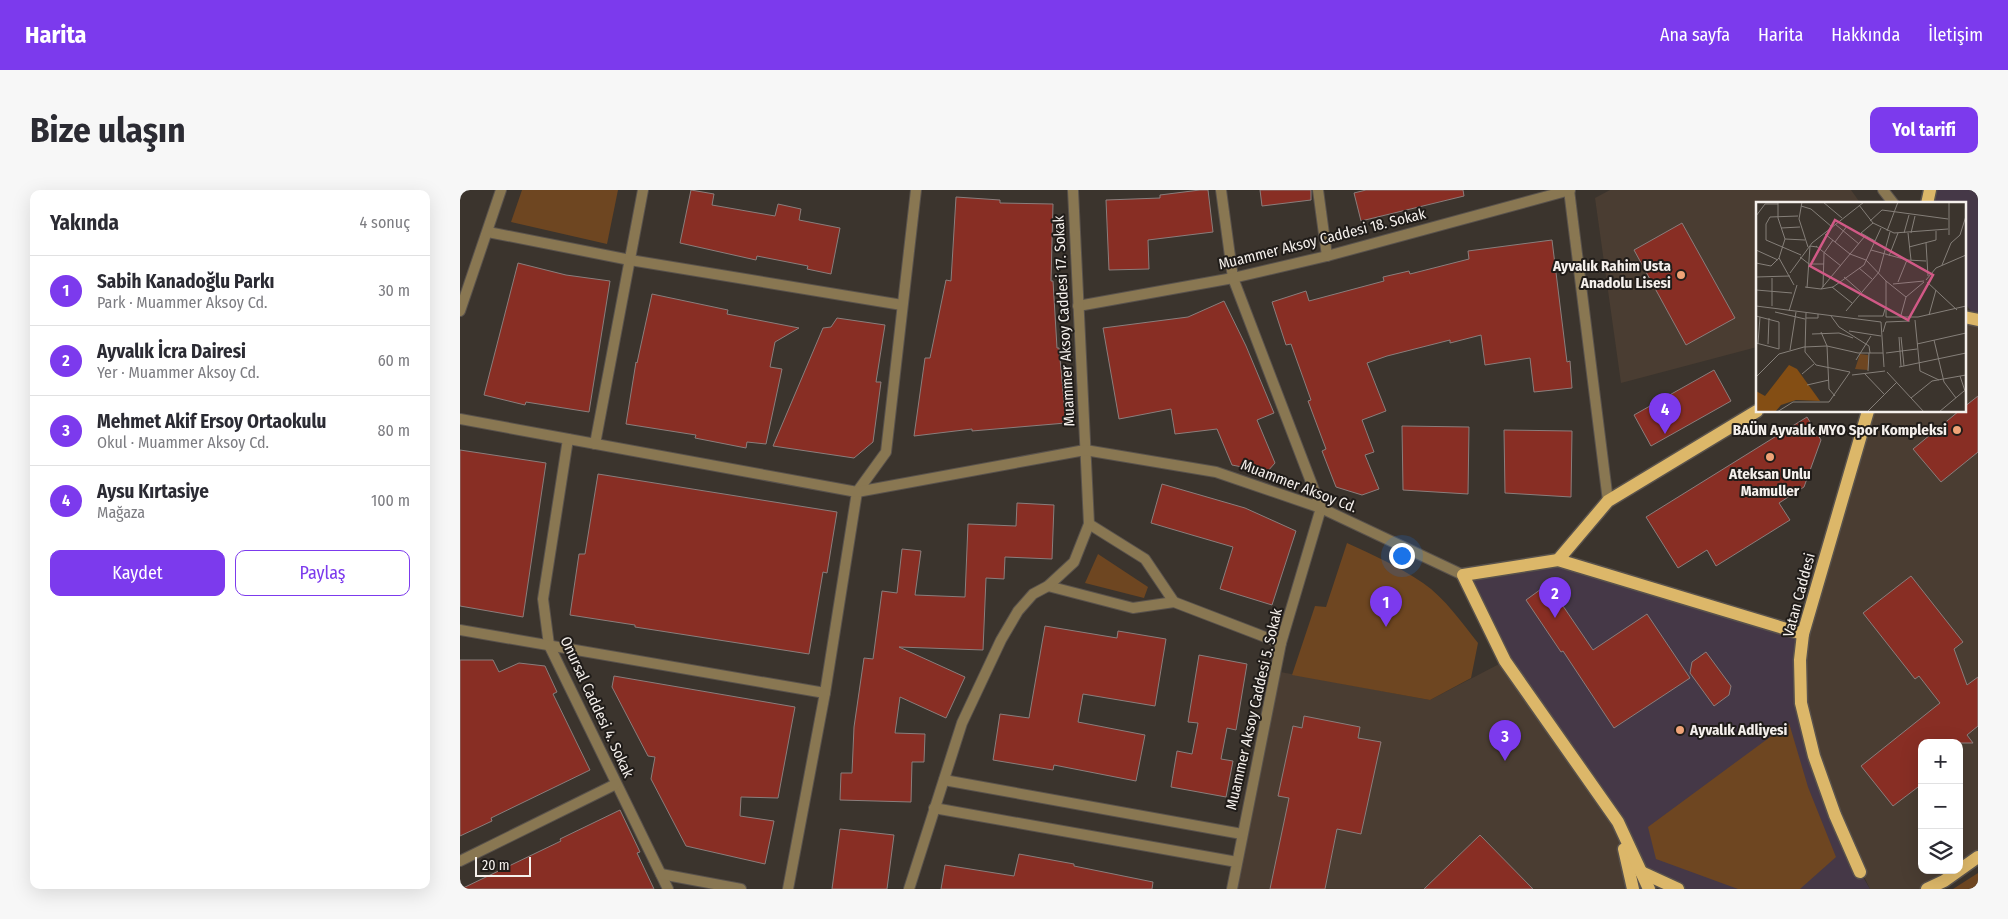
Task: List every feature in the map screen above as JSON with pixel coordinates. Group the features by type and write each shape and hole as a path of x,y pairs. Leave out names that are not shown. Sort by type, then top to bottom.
{"main road":[{"path":"1558,560 1608,500 1756,412"},
{"name":"Vatan Caddesi","path":"1860,872 1835,815 1814,756 1801,703 1800,660 1803,634 1868,412"},
{"path":"1634,882 1618,822 1505,661 1463,575 1558,560 1803,634"},
{"path":"1927,889 1944,881 1978,857"},
{"path":"1634,882 1649,889"},
{"path":"1634,882 1678,889"}],"street":[{"path":"460,311 463,294 488,232 501,190"},
{"path":"595,444 643,190"},
{"path":"788,889 826,693 857,492 886,452 916,190"},
{"name":"Muammer Aksoy Caddesi 17. Sokak","path":"1073,190 1089,524"},
{"path":"1221,190 1233,278 1321,508"},
{"path":"1318,190 1327,256"},
{"path":"1569,190 1608,500"},
{"name":"Muammer Aksoy Caddesi 18. Sokak","path":"1078,306 1233,278 1327,256 1569,190"},
{"path":"1883,190 1892,202"},
{"path":"488,232 630,260 902,305"},
{"path":"460,419 857,492"},
{"name":"Onursal Caddesi 4. Sokak","path":"568,439 543,599 549,645 668,889"},
{"name":"Muammer Aksoy Cd.","path":"857,492 1085,450 1216,472 1321,508 1463,575"},
{"name":"Muammer Aksoy Caddesi 5. Sokak","path":"1232,889 1281,643 1321,508"},
{"path":"908,889 962,723 1000,640 1018,611 1033,594 1048,586 1074,562 1089,524 1145,559 1174,602"},
{"path":"1048,586 1133,608 1174,602 1281,643"},
{"path":"460,630 826,693"},
{"path":"944,780 1242,834"},
{"path":"460,860 616,784"},
{"path":"934,808 1237,862"},
{"path":"660,874 742,889"}],"shaded area":[{"path":"522,190 618,190 607,244 511,222"},
{"name":"Ayvalık Rahim Usta Anadolu Lisesi","path":"1610,190 1851,190 1860,202 1756,202 1756,347 1621,383 1595,198"},
{"path":"1930,190 1978,190 1978,320 1966,305 1966,202 1927,202"},
{"path":"1978,320 1978,857 1963,868 1963,739 1918,739 1918,874 1954,874 1927,889 1870,889 1835,815 1814,756 1801,703 1800,660 1803,634 1867,412 1966,412 1966,328"},
{"path":"1347,543 1414,577 1446,603 1478,643 1471,678 1430,700 1292,675 1315,606 1326,607"},
{"path":"1098,554 1148,587 1144,598 1085,583"},
{"name":"Ayvalık Adliyesi","path":"1558,560 1803,634 1860,872 1870,889 1678,889 1641,872 1505,661 1463,575"},
{"path":"1505,661 1618,822 1630,889 1232,889 1275,671 1430,700"},
{"path":"1789,723 1808,787 1836,857 1800,889 1738,889 1656,859 1648,827"},
{"path":"1978,873 1978,889 1953,889"}],"building":[{"path":"691,190 714,194 712,205 775,216 778,204 801,209 799,220 840,228 831,274 807,269 808,266 757,256 756,260 680,243"},
{"path":"1208,190 1213,232 1148,240 1149,269 1109,270 1106,200 1160,198 1160,195"},
{"path":"1260,190 1311,190 1311,200 1262,206"},
{"path":"1366,190 1463,190 1464,196 1361,221 1354,193"},
{"path":"956,197 1000,200 1000,203 1053,204 1051,281 1053,281 1057,348 1059,348 1066,423 972,431 972,429 914,436 925,358 930,358 946,280 951,281"},
{"path":"1682,223 1735,318 1686,345 1634,250"},
{"path":"1552,240 1567,362 1570,361 1572,388 1534,392 1530,358 1485,365 1481,335 1450,343 1450,340 1367,363 1386,411 1362,420 1374,452 1365,455 1379,489 1362,495 1336,487 1322,451 1326,449 1308,401 1311,400 1291,344 1286,345 1272,302 1306,291 1309,301 1384,281 1383,277 1409,271 1410,274 1469,259 1468,251"},
{"path":"518,263 566,275 610,281 589,412 526,402 525,405 484,395"},
{"path":"652,294 728,310 727,314 799,328 775,342 770,367 782,369 766,444 747,442 746,448 695,438 696,435 626,424 636,362"},
{"path":"1224,301 1246,346 1274,413 1257,420 1275,463 1267,472 1232,465 1217,429 1175,434 1171,409 1119,419 1103,328 1188,317"},
{"path":"837,318 885,325 876,382 881,382 873,442 854,458 773,446 823,328 831,327"},
{"path":"1714,370 1731,401 1651,446 1634,415"},
{"name":"BAÜN Ayvalık MYO Spor Kompleksi","path":"1978,396 1978,452 1941,482 1913,449 1958,412 1966,412 1966,405"},
{"path":"1807,417 1821,440 1804,487 1779,503 1790,520 1716,566 1707,550 1678,568 1646,517"},
{"path":"1402,426 1469,427 1468,494 1403,490"},
{"path":"1504,430 1572,431 1571,497 1505,493"},
{"path":"460,450 546,463 523,617 460,606"},
{"path":"598,474 837,512 827,573 823,572 809,654 570,615 579,554 585,554"},
{"path":"1162,484 1245,508 1296,531 1272,605 1220,589 1233,547 1151,523"},
{"path":"1017,503 1054,505 1052,559 1005,557 1004,579 986,578 983,650 899,647 965,677 946,718 900,697 895,733 925,734 924,762 912,762 911,802 840,800 841,773 852,773 854,727 864,658 873,659 882,591 897,593 902,549 921,551 915,595 965,597 968,524 1016,526"},
{"path":"1911,576 1963,642 1954,649 1967,685 1978,677 1978,726 1967,735 1973,743 1963,743 1963,739 1918,739 1918,787 1893,806 1861,766 1940,703 1919,676 1915,679 1863,613"},
{"path":"1548,584 1593,650 1647,614 1690,678 1614,728 1563,651 1561,652 1526,600"},
{"path":"1045,626 1117,638 1118,631 1166,639 1155,706 1083,694 1078,722 1145,735 1136,781 1054,765 1053,770 993,760 1000,714 1029,718"},
{"path":"1706,652 1731,686 1729,695 1714,706 1690,673 1692,662"},
{"path":"1199,655 1247,664 1236,730 1227,728 1221,759 1233,761 1226,797 1171,787 1177,751 1192,754 1198,723 1188,722"},
{"path":"460,660 493,660 499,672 519,663 545,666 557,692 553,694 590,770 491,818 492,821 460,836"},
{"path":"614,676 795,707 778,798 741,797 740,816 774,821 765,864 686,846 651,779 655,757 648,756 612,687"},
{"path":"1304,716 1360,727 1358,738 1381,742 1361,834 1337,829 1325,889 1270,889 1289,798 1278,796 1293,726 1302,728"},
{"path":"620,810 640,852 637,853 654,889 461,889 561,841 560,839"},
{"path":"840,829 894,835 887,889 832,889"},
{"path":"1480,835 1533,889 1424,889"},
{"path":"1019,854 1153,882 1152,889 941,889 945,865 1014,876"}],"place":[{"name":"Ayvalık Rahim Usta Anadolu Lisesi","path":"1681,275"},
{"name":"BAÜN Ayvalık MYO Spor Kompleksi","path":"1957,430"},
{"name":"Aysu Kırtasiye","path":"1665,434"},
{"name":"Ateksan Unlu Mamuller","path":"1770,457"},
{"name":"Ayvalık İcra Dairesi","path":"1555,618"},
{"name":"Sabih Kanadoğlu Parkı","path":"1386,627"},
{"name":"Ayvalık Adliyesi","path":"1680,730"},
{"name":"Mehmet Akif Ersoy Ortaokulu","path":"1505,761"}]}
